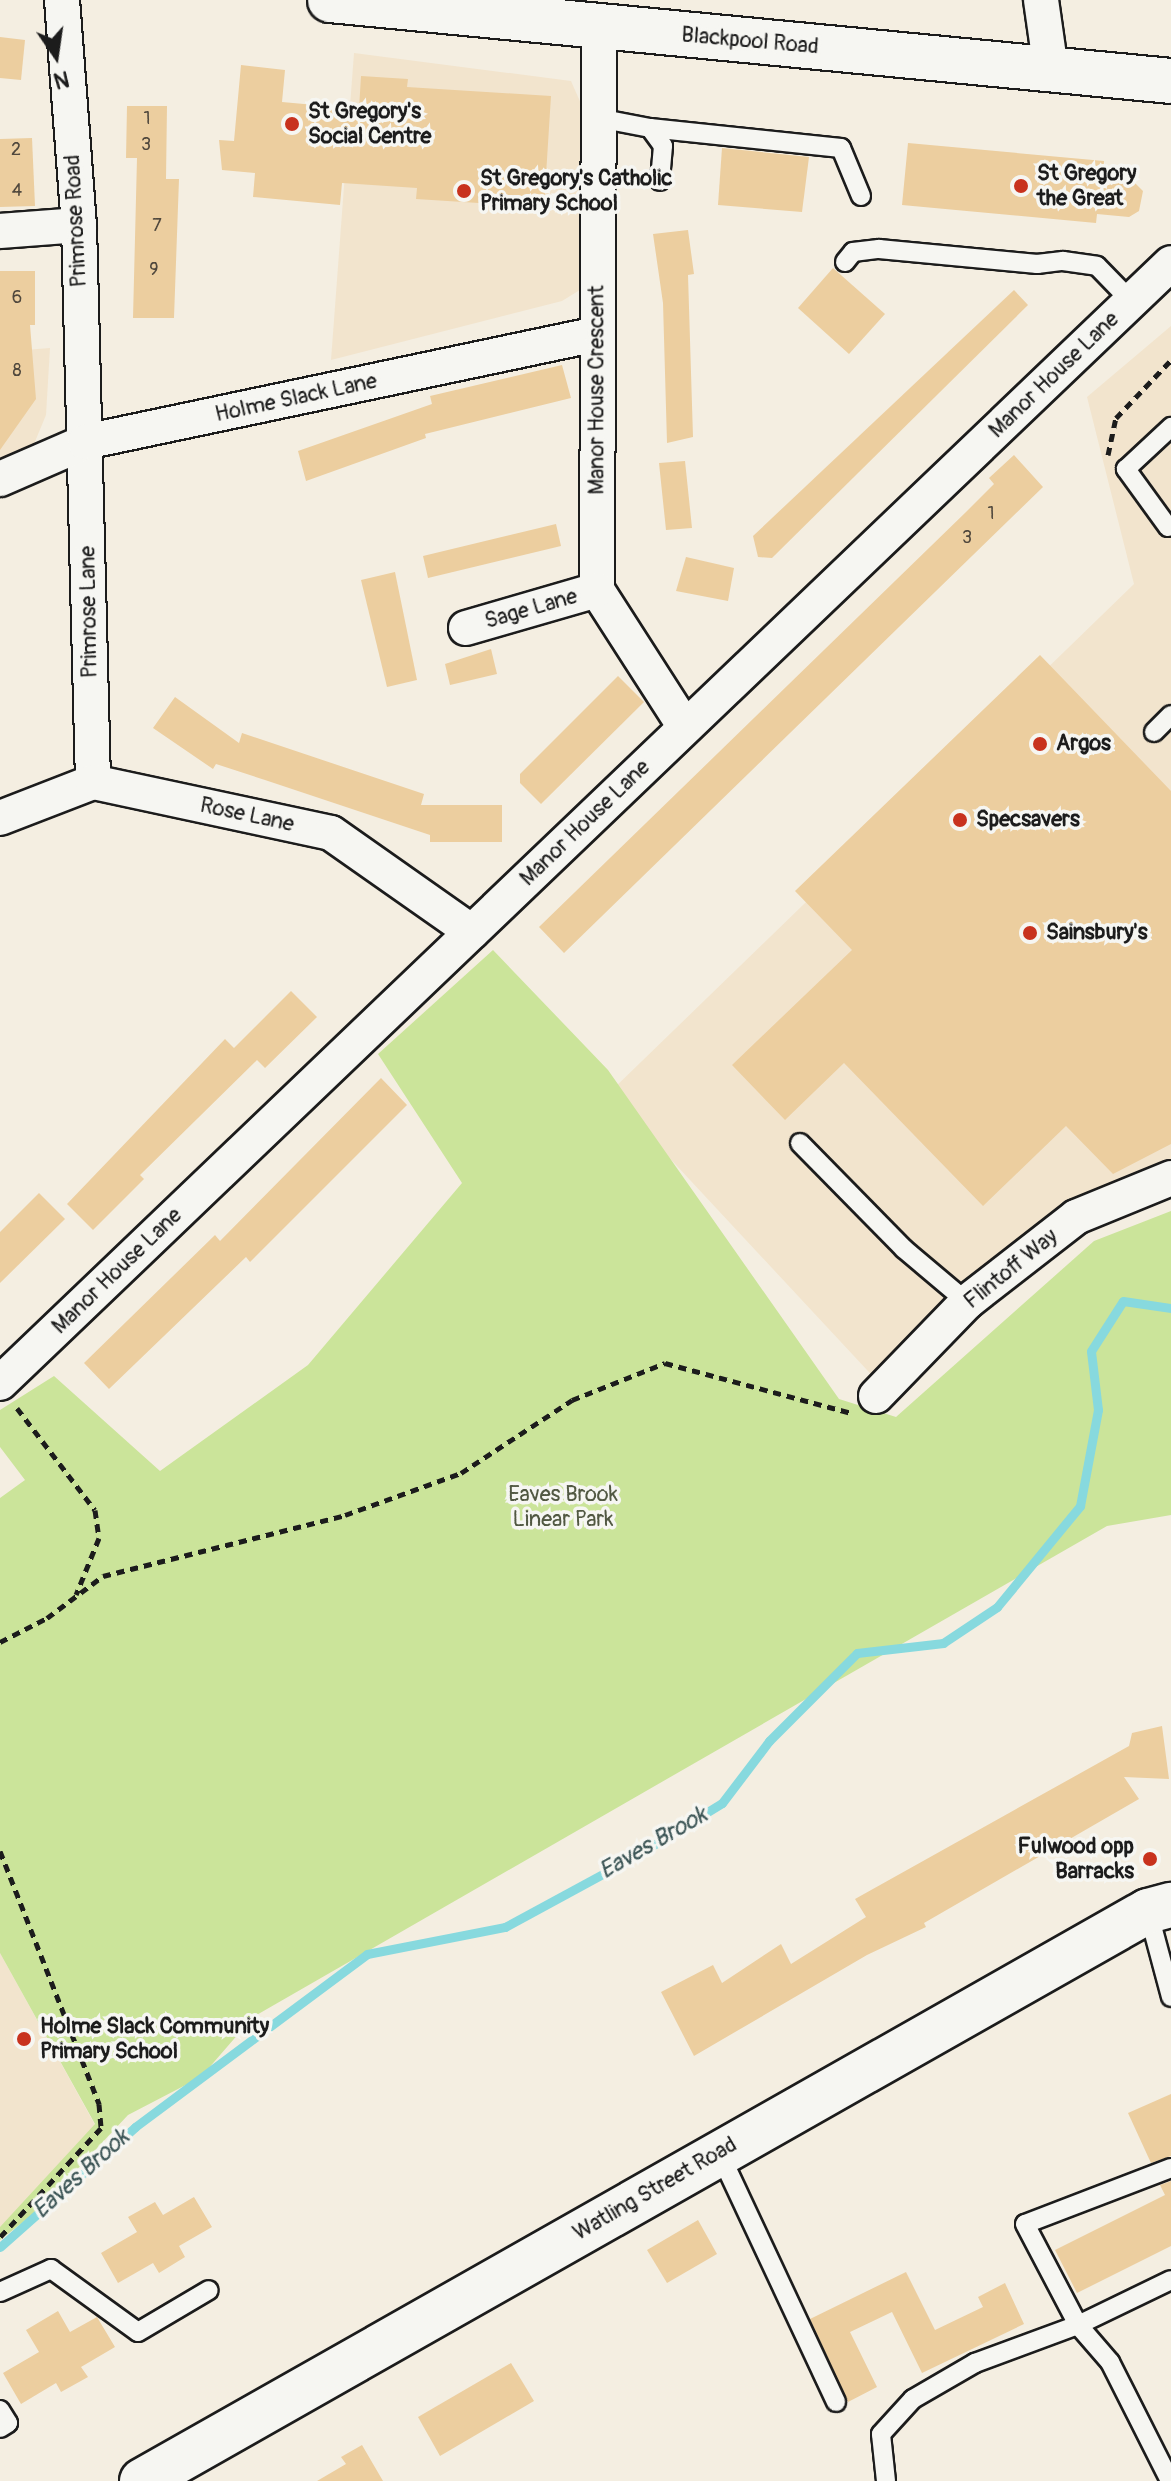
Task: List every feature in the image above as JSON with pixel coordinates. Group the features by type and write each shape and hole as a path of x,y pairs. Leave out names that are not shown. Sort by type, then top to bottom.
{"main road":[{"name":"Blackpool Road","path":"330,0 446,5 599,27 1171,81"},
{"name":"Watling Street Road","path":"142,2481 719,2152 1159,1908"}],"street":[{"name":"Primrose Road","path":"62,0 79,225 85,442"},
{"path":"1041,0 1051,70"},
{"name":"Manor House Crescent","path":"597,590 599,27"},
{"path":"0,231 79,225"},
{"name":"Manor House Lane","path":"4,1392 472,932 1171,263"},
{"name":"Holme Slack Lane","path":"0,479 85,442 597,334"},
{"name":"Primrose Lane","path":"85,442 93,782"},
{"path":"597,590 685,727"},
{"name":"Sage Lane","path":"466,628 597,590"},
{"path":"0,818 93,782"},
{"name":"Rose Lane","path":"93,782 331,833 472,932"},
{"name":"Flintoff Way","path":"876,1396 967,1302 1076,1217 1171,1178"}],"lane":[{"path":"598,118 650,128 841,148 861,196"},
{"path":"650,128 663,146 660,181"},
{"path":"845,262 853,252 879,249 1037,264 1063,261 1097,266 1131,301"},
{"path":"1170,527 1126,469 1171,427"},
{"path":"1154,732 1171,715"},
{"path":"800,1143 904,1249 967,1302"},
{"path":"1159,1908 1171,1997"},
{"path":"719,2152 836,2402"},
{"path":"1170,2481 1110,2362 1078,2325 1025,2224 1171,2168"},
{"path":"0,2292 51,2269 138,2332 209,2290"},
{"path":"886,2481 881,2434 913,2399 975,2363 1078,2325 1171,2280"},
{"path":"0,2410 8,2423 0,2428"}],"path":[{"path":"1126,469 1106,453 1116,418 1171,360"},
{"path":"0,1642 103,1576 345,1515 461,1473 572,1400 665,1363 842,1415 867,1411 876,1396"},
{"path":"4,1392 95,1510 99,1538 75,1596"},
{"path":"0,1851 99,2104 101,2128 0,2237"}],"shaded area":[{"name":"St Gregory's Catholic Primary School","path":"354,53 571,81 582,106 583,288 562,301 331,360"},
{"path":"1171,326 1171,1162 1034,1227 894,1399 609,1093 1134,584 1087,397"},
{"path":"50,348 46,415 27,461 0,473 0,352"},
{"name":"Holme Slack Community Primary School","path":"0,1953 95,2125 0,2231"}],"green space":[{"name":"Eaves Brook Linear Park","path":"493,950 608,1070 839,1399 896,1417 1094,1241 1171,1211 1171,1515 1107,1526 253,2017 201,2077 128,2115 41,2208 0,2240 0,2227 95,2124 0,1953 0,1498 25,1480 0,1447 0,1410 54,1376 160,1471 308,1365 462,1183 378,1054"}],"building":[{"path":"0,37 25,40 21,80 0,78"},
{"path":"241,65 285,70 282,102 359,109 361,76 408,79 407,87 551,96 544,207 416,199 417,188 342,183 340,205 253,197 255,173 222,170 219,140 234,141"},
{"path":"127,106 167,106 166,179 179,179 174,318 133,318 137,158 126,158"},
{"path":"32,138 35,206 0,207 0,139"},
{"name":"St Gregory the Great","path":"908,143 1104,161 1103,178 1132,180 1143,191 1139,211 1129,217 1097,214 1096,223 902,205"},
{"path":"722,148 809,157 802,212 718,205"},
{"path":"688,230 694,274 688,275 693,437 667,443 663,303 653,234"},
{"path":"833,268 885,314 849,354 798,308"},
{"path":"0,271 35,271 35,325 30,325 36,399 0,450"},
{"path":"1014,290 1028,305 772,558 758,557 753,536"},
{"path":"562,365 571,398 425,434 426,438 306,481 298,451 432,404 430,396"},
{"path":"1014,455 1043,487 564,953 539,927 966,512 994,484 989,478"},
{"path":"685,461 692,528 666,530 659,463"},
{"path":"556,524 561,546 428,578 423,556"},
{"path":"686,557 734,568 728,601 676,591"},
{"path":"395,572 417,680 387,687 361,580"},
{"path":"491,649 497,674 450,685 445,664"},
{"path":"1040,655 1171,791 1171,1144 1113,1174 1066,1126 983,1206 844,1063 785,1120 732,1065 852,950 795,891"},
{"path":"618,676 644,702 541,804 520,783 520,774"},
{"path":"175,697 239,743 242,733 424,794 421,805 502,805 502,842 430,842 430,835 216,764 213,769 153,728"},
{"path":"291,991 317,1017 265,1068 257,1060 140,1175 144,1179 93,1230 67,1204 225,1039 234,1048"},
{"path":"381,1078 407,1105 250,1262 246,1257 109,1389 84,1363 215,1235 220,1241"},
{"path":"39,1193 65,1219 0,1283 0,1232"},
{"path":"1162,1726 1169,1779 1124,1777 1139,1799 924,1923 926,1927 867,1955 694,2056 661,1992 713,1965 722,1983 781,1944 791,1964 866,1917 855,1899 1129,1746 1132,1733"},
{"path":"1171,2094 1171,2156 1151,2163 1128,2113"},
{"path":"1171,2181 1171,2246 1077,2293 1055,2250 1165,2195 1160,2185"},
{"path":"194,2197 212,2227 179,2246 185,2257 159,2273 153,2263 118,2283 101,2253 137,2232 128,2217 155,2202 163,2215"},
{"path":"698,2220 717,2254 667,2283 647,2250"},
{"path":"906,2272 935,2330 983,2307 978,2297 1005,2283 1024,2324 922,2373 892,2312 850,2332 877,2387 848,2402 810,2319"},
{"path":"58,2311 70,2332 97,2317 115,2347 81,2367 88,2377 61,2392 56,2383 21,2404 3,2373 39,2352 26,2330"},
{"path":"511,2363 534,2401 440,2456 418,2417"},
{"path":"362,2445 383,2481 317,2481 346,2464 341,2457"}],"waterway":[{"name":"Eaves Brook","path":"0,2247 135,2127 367,1954 505,1927 634,1857 722,1803 769,1741 857,1653 943,1643 997,1607 1080,1506 1098,1410 1091,1351 1123,1301 1171,1308"}],"place":[{"name":"St Gregory's Social Centre","path":"292,124"},
{"name":"St Gregory the Great","path":"1021,186"},
{"name":"St Gregory's Catholic Primary School","path":"464,191"},
{"name":"Argos","path":"1040,744"},
{"name":"Specsavers","path":"960,820"},
{"name":"Sainsbury's","path":"1030,933"},
{"name":"Fulwood opp Barracks","path":"1150,1859"},
{"name":"Holme Slack Community Primary School","path":"24,2039"}]}
